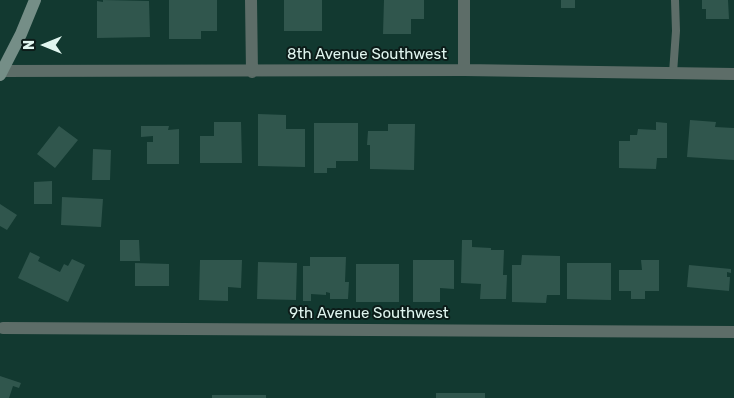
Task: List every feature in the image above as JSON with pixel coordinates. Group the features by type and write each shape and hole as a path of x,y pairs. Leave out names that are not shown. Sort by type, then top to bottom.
{"main road":[{"path":"1,72 21,34 34,0"}],"street":[{"path":"252,0 252,72"},
{"path":"464,0 464,70"},
{"name":"8th Avenue Southwest","path":"1,72 464,70 734,74"},
{"name":"9th Avenue Southwest","path":"3,328 734,332"}],"lane":[{"path":"673,73 676,31 675,0"}],"building":[{"path":"103,0 149,1 150,37 97,38 97,1 103,2"},
{"path":"169,0 217,0 217,31 201,31 201,39 169,39"},
{"path":"284,0 322,0 322,31 284,31"},
{"path":"384,0 424,0 424,19 411,19 411,34 383,34"},
{"path":"561,0 575,0 575,8 561,8"},
{"path":"702,0 728,0 729,19 706,19 706,9 702,9"},
{"path":"258,114 286,115 286,129 305,129 305,167 258,166"},
{"path":"690,120 716,122 715,127 734,128 734,160 687,157"},
{"path":"214,122 241,122 242,163 200,163 200,136 214,136"},
{"path":"656,122 667,123 667,158 657,158 656,169 619,168 619,141 630,141 630,135 637,135 638,129 656,130"},
{"path":"314,123 358,123 358,161 336,161 336,168 327,168 327,173 314,173"},
{"path":"388,124 415,124 414,170 370,169 370,145 367,145 368,131 388,131"},
{"path":"59,126 78,140 55,168 37,154"},
{"path":"141,126 169,126 168,130 179,129 179,164 147,164 147,142 153,142 153,136 141,137"},
{"path":"93,149 111,150 110,180 92,180"},
{"path":"52,181 52,204 34,204 34,182"},
{"path":"62,197 103,199 101,227 61,225"},
{"path":"0,204 17,215 7,230 0,226"},
{"path":"120,240 139,240 140,261 120,261"},
{"path":"462,240 472,240 472,247 504,250 503,275 507,275 506,299 480,299 481,284 461,283"},
{"path":"30,252 40,257 38,261 60,272 64,264 68,266 72,259 85,265 68,302 18,278"},
{"path":"522,255 560,256 560,295 547,295 546,303 512,302 512,265 521,265"},
{"path":"310,257 346,257 345,282 349,282 348,299 330,299 330,293 326,292 326,295 311,294 311,301 303,301 303,266 310,266"},
{"path":"200,260 242,260 241,288 228,287 228,301 199,300"},
{"path":"413,260 454,260 454,289 440,288 440,302 413,302"},
{"path":"641,260 659,260 659,291 645,291 645,299 631,299 631,291 619,291 619,270 642,270"},
{"path":"258,262 297,263 296,300 257,299"},
{"path":"135,263 169,264 169,286 135,286"},
{"path":"567,263 611,263 611,300 567,299"},
{"path":"356,264 399,264 399,302 356,302"},
{"path":"689,265 731,269 731,273 727,272 727,277 730,277 729,291 687,287"},
{"path":"0,376 21,383 19,388 13,386 9,398 0,398"},
{"path":"436,393 485,393 485,398 436,398"},
{"path":"212,395 266,395 266,398 212,398"}]}
